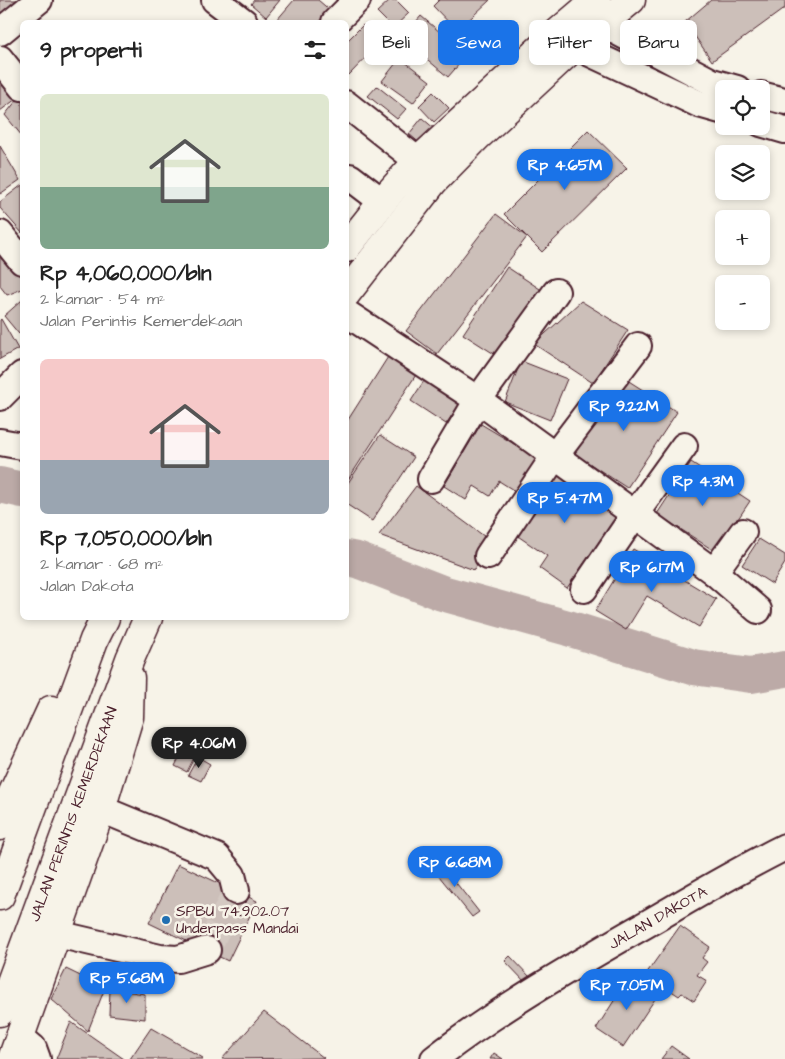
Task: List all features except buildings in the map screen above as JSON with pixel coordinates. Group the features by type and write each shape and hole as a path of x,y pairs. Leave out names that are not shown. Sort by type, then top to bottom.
{"highway":[{"path":"349,244 418,161 555,35 599,12 631,0"},
{"path":"349,290 433,182 477,137 555,65"},
{"name":"JALAN PERINTIS KEMERDEKAAN","path":"0,1012 130,659 147,620"},
{"path":"0,826 10,799 61,688 100,629"},
{"path":"0,896 100,629"},
{"path":"16,1048 101,809 129,717 130,659"}],"street":[{"path":"0,32 39,0"},
{"path":"215,0 241,20"},
{"path":"337,20 356,0"},
{"path":"599,12 712,99"},
{"path":"0,59 20,84"},
{"path":"610,60 712,99"},
{"path":"770,97 785,101"},
{"path":"349,106 418,161"},
{"path":"770,126 785,130"},
{"path":"349,177 383,202"},
{"path":"0,234 20,259"},
{"path":"432,478 478,400 556,292"},
{"path":"349,315 478,400 714,572 758,610"},
{"path":"488,556 554,457 638,346"},
{"path":"0,397 20,377"},
{"path":"0,442 20,446"},
{"path":"584,589 634,514 684,446"},
{"path":"714,572 743,532"},
{"path":"101,809 217,857 232,875 236,891"},
{"name":"JALAN DAKOTA","path":"434,1059 462,1037 560,974 735,872 785,847"},
{"path":"57,934 160,958 178,959 207,950"},
{"path":"16,1048 33,1048 37,1059"}],"waterway":[{"path":"0,485 20,490"},
{"path":"349,559 442,593 568,628 693,667 751,675 785,669"}],"tunnel":[{"path":"207,950 236,891"}],"place":[{"name":"SPBU 74.902.07 Underpass Mandai","path":"166,920"}]}
